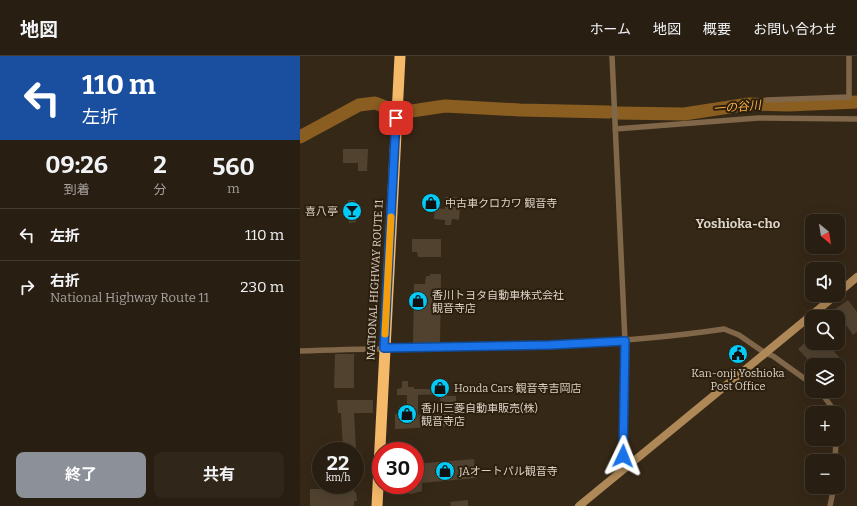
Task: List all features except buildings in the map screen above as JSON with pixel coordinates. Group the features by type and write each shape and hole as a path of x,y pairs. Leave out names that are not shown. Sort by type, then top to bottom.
{"highway":[{"name":"NATIONAL HIGHWAY ROUTE 11","path":"377,506 400,56"}],"main road":[{"path":"845,287 857,278"},
{"path":"578,506 827,302"}],"street":[{"path":"612,56 625,341 623,469"},
{"path":"767,100 850,97 849,56"},
{"path":"615,129 758,118 857,119"},
{"path":"300,351 550,345 625,341 724,329 739,335 765,353 774,356 805,379"},
{"path":"830,506 833,494"}],"waterway":[{"name":"一の谷川","path":"617,113 684,114 749,104 788,105 857,102"},
{"name":"一の谷川","path":"300,137 359,105 375,103 388,108"},
{"name":"一の谷川","path":"405,112 445,106 520,110 609,112"}],"slow traffic":[{"path":"385,334 391,217"}],"place":[{"name":"中古車クロカワ 観音寺","path":"431,203"},
{"name":"喜八亭","path":"352,211"},
{"name":"香川トヨタ自動車株式会社 観音寺店","path":"418,301"},
{"name":"Kan-onji Yoshioka Post Office","path":"738,354"},
{"name":"Honda Cars 観音寺吉岡店","path":"440,388"},
{"name":"香川三菱自動車販売(株) 観音寺店","path":"407,414"},
{"name":"JAオートパル観音寺","path":"445,471"}],"district":[{"name":"Yoshioka-cho","path":"738,223"}],"route":[{"path":"396,118 384,348 550,345 625,341 623,456"}]}
